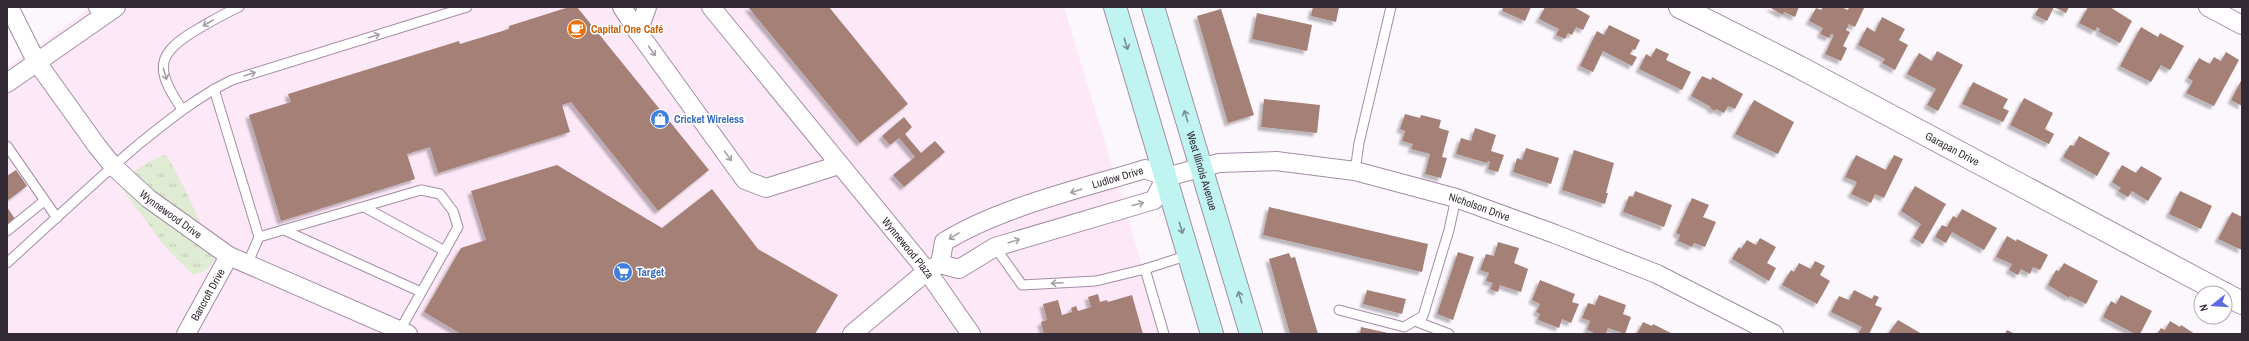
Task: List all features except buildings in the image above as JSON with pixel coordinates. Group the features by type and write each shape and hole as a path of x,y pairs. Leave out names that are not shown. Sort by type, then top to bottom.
{"main road":[{"path":"1115,7 1212,334"},
{"name":"West Illinois Avenue","path":"1153,7 1251,334"}],"street":[{"name":"Wynnewood Drive","path":"9,7 36,61 113,166 149,199 229,256 404,332"},
{"path":"7,83 96,12 116,7"},
{"path":"622,7 638,32 745,180 766,188 839,165"},
{"path":"638,32 647,7"},
{"name":"Wynnewood Plaza","path":"711,7 839,165 934,268 971,334"},
{"name":"Garapan Drive","path":"1680,7 1799,67 2207,285"},
{"path":"2208,7 2242,25"},
{"name":"Nicholson Drive","path":"1166,177 1219,163 1276,161 1355,171 1456,198 1555,234 1657,274 1774,334"},
{"name":"Ludlow Drive","path":"934,268 944,242 965,229 1011,211 1145,169 1166,177"},
{"path":"852,334 934,268 959,269 995,247 1154,200 1166,177"},
{"name":"Bancroft Drive","path":"186,334 229,256"},
{"name":"Garapan Drive","path":"2233,298 2242,303"}],"lane":[{"path":"182,109 172,94 163,66 169,49 178,40 239,7"},
{"path":"7,263 113,166 182,109 214,89 232,80 467,7"},
{"path":"1355,171 1359,142 1391,7"},
{"path":"214,89 259,237 247,265"},
{"path":"7,146 57,218"},
{"path":"259,237 421,190 440,194 453,211 458,227 421,292 404,332"},
{"path":"1339,310 1404,327 1423,316 1449,230 1456,198"},
{"path":"7,231 44,201"},
{"path":"364,207 445,251"},
{"path":"284,230 421,292"},
{"path":"995,247 1022,285 1096,281 1145,269 1189,255"},
{"path":"1145,269 1164,334"},
{"path":"1415,321 1449,334"}],"shaded area":[{"path":"92,7 1064,7 1163,334 7,334 7,67"}],"green space":[{"path":"166,154 180,179 217,257 205,271 193,275 166,248 122,189 129,176 140,167"}],"place":[{"name":"Capital One Café","path":"577,29"},
{"name":"Cricket Wireless","path":"660,119"},
{"name":"Target","path":"623,272"}]}
